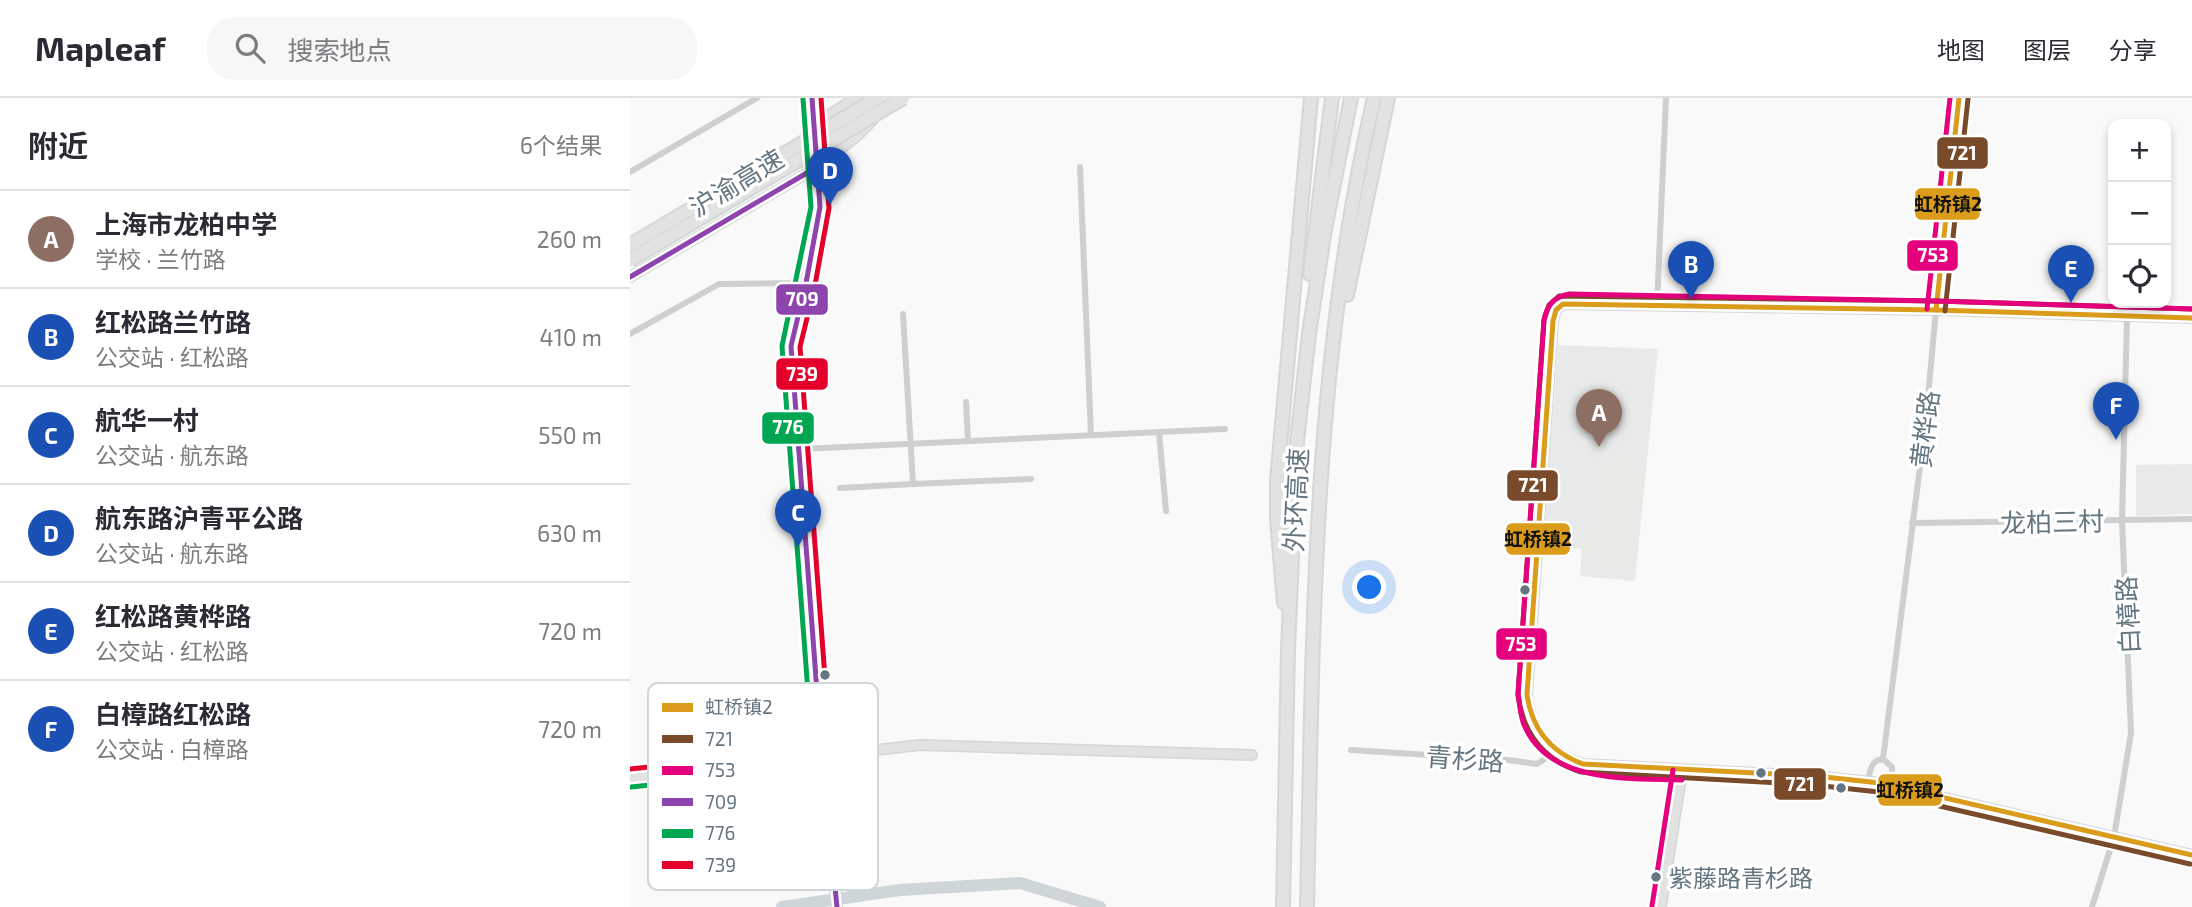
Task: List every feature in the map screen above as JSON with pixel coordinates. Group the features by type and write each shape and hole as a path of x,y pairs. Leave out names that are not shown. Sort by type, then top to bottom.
{"highway":[{"name":"沪渝高速","path":"630,244 878,98"},
{"name":"沪渝高速","path":"630,260 902,98"},
{"path":"1289,649 1279,560 1277,480 1311,98"},
{"name":"外环高速","path":"1283,907 1297,441 1323,242 1351,98"},
{"name":"外环高速","path":"1307,907 1313,650 1326,399 1350,220 1374,98"},
{"path":"1326,399 1388,98"},
{"path":"1297,441 1303,334 1332,101"}],"street":[{"path":"630,172 757,98"},
{"path":"812,98 820,207 791,346 817,683"},
{"path":"814,124 856,98"},
{"path":"630,250 815,139 842,121 865,98"},
{"path":"630,277 817,167 856,137 884,108 902,98"},
{"path":"1657,305 1666,98"},
{"name":"黄桦路","path":"1883,759 1926,419 1959,98"},
{"path":"1080,167 1091,435"},
{"path":"630,334 719,284 806,283"},
{"path":"2192,318 1566,303 1556,310 1553,321 1527,695 1535,726 1556,751 1570,759 1591,765 1868,781 2192,855"},
{"path":"903,314 913,484"},
{"name":"白樟路","path":"2092,907 2113,837 2131,733 2122,521 2127,317"},
{"path":"966,402 968,441"},
{"path":"800,449 1225,429"},
{"path":"1159,432 1166,511"},
{"path":"840,488 1031,479"},
{"name":"龙柏三村","path":"1912,523 2192,519"},
{"path":"878,751 920,745 1252,755"},
{"name":"青杉路","path":"1351,750 1537,764 1556,751"},
{"name":"黄桦路","path":"1868,781 1872,765 1876,760 1883,759 1892,767 1892,785"},
{"path":"1661,907 1682,771"},
{"path":"630,778 648,776"}],"shaded area":[{"path":"1558,345 1658,349 1635,581 1580,576 1582,549 1543,545"},
{"path":"1622,455 1636,462 1643,475 1635,554 1623,566 1610,569 1598,563 1589,549 1597,471 1608,459"},
{"path":"2192,464 2192,514 2136,516 2136,465"}],"waterway":[{"path":"782,907 900,890 1020,883 1100,907"}],"transit line":[{"name":"709","path":"812,98 820,207 791,346 816,683"},
{"name":"739","path":"821,98 829,208 800,347 825,683"},
{"name":"753","path":"1927,309 1950,98"},
{"name":"虹桥镇2","path":"1936,310 1959,98"},
{"name":"776","path":"803,99 811,207 782,346 807,683"},
{"name":"721","path":"1945,311 1968,99"},
{"name":"709","path":"630,277 817,167"},
{"name":"753","path":"1682,780 1616,777 1572,768 1553,759 1537,746 1522,719 1518,694 1544,320 1552,302 1569,294 2192,309"},
{"name":"721","path":"2190,864 1879,792 1814,785 1581,772 1556,760 1538,744 1525,722 1518,695 1544,320 1549,305 1559,296 1936,301 2192,309"},
{"name":"虹桥镇2","path":"2192,318 1936,310 1563,304 1556,310 1553,321 1527,695 1533,718 1544,738 1561,753 1583,764 1815,776 1880,783 2192,855"},
{"name":"739","path":"630,769 648,767"},
{"name":"753","path":"1652,906 1673,770"},
{"name":"776","path":"631,787 648,785"},
{"name":"709","path":"835,890 837,907"}],"place":[{"name":"航东路沪青平公路","path":"830,205"},
{"name":"红松路兰竹路","path":"1691,299"},
{"name":"红松路黄桦路","path":"2071,303"},
{"name":"白樟路红松路","path":"2116,440"},
{"name":"上海市龙柏中学","path":"1599,447"},
{"name":"航华一村","path":"798,547"},
{"name":"紫藤路青杉路","path":"1656,877"}]}
